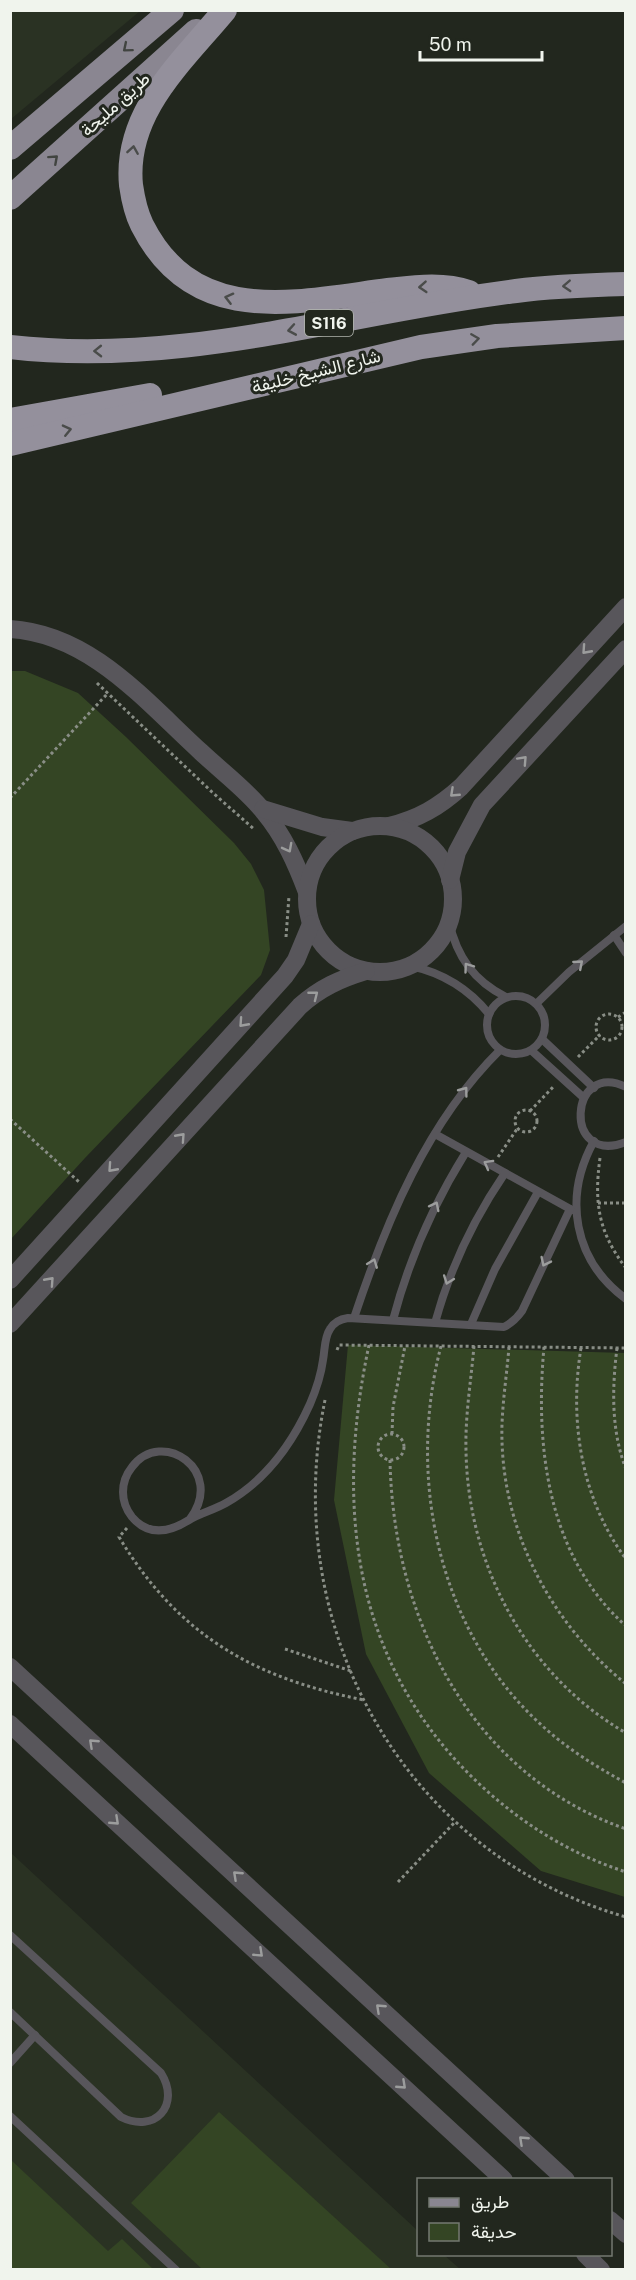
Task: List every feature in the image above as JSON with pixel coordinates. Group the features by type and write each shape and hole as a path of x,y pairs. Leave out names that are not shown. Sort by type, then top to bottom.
{"highway":[{"path":"225,10 150,103 139,125 132,148 130,172 132,197 139,220 150,242 165,261 183,278 204,290 227,298 251,302 301,301 434,286 458,289 480,296"},
{"name":"S116","path":"18,350 124,350 216,343 480,296 553,287 626,284"},
{"name":"شارع الشيخ خليفة","path":"10,444 383,355 468,339 626,328"},
{"path":"10,420 153,395 285,368 315,372"}],"main road":[{"name":"طريق مليحة","path":"10,147 172,10"},
{"name":"طريق مليحة","path":"10,198 219,10"}],"street":[{"path":"298,892 330,845 352,831 370,826 388,826 409,821 445,801 461,787 626,607"},
{"path":"10,630 50,637 79,649 105,665 262,809 281,834 296,862 298,892 320,941 332,955 348,965 366,971 387,972 411,966 425,956 440,940 449,921 452,901 450,880 441,860 427,843 409,832 388,826"},
{"path":"450,880 457,852 482,805 626,649"},
{"path":"262,809 322,827 352,831"},
{"path":"10,1280 285,976 296,960 311,924"},
{"path":"10,1324 300,1006 317,991 332,983 366,971"},
{"path":"10,1667 564,2178"},
{"path":"10,1724 502,2178"},
{"path":"612,2222 626,2234"},
{"path":"587,2256 601,2270"}],"lane":[{"path":"449,921 452,936 465,962 484,984 506,997"},
{"path":"536,1004 568,972 626,926"},
{"path":"614,935 626,953"},
{"path":"411,966 451,980 474,997 489,1014"},
{"path":"522,996 536,1004 544,1017 545,1032 532,1051 512,1055 494,1045 487,1030 489,1014 493,1007 506,997 522,996"},
{"path":"542,1039 594,1088"},
{"path":"354,1318 367,1279 398,1204 435,1134 464,1089 500,1050"},
{"path":"532,1051 584,1098"},
{"path":"626,1087 608,1083 594,1088 580,1106 580,1122 583,1129 598,1143 617,1145 626,1142"},
{"path":"435,1134 573,1211 594,1265 611,1286 626,1299"},
{"path":"190,1519 196,1510 201,1491 196,1471 181,1457 161,1452 142,1457 128,1472 122,1492 128,1512 143,1526 163,1531 173,1529 190,1519 210,1512 237,1496 261,1477 275,1462 293,1437 310,1404 318,1383 327,1334 330,1328 340,1320 354,1318 504,1327 516,1319 573,1211 579,1175 598,1143"},
{"path":"393,1320 410,1261 422,1233 435,1205 466,1152"},
{"path":"435,1323 442,1296 463,1245 489,1196 505,1173"},
{"path":"471,1324 495,1269 538,1192"},
{"path":"10,1935 161,2073 168,2084 169,2097 165,2109 157,2118 145,2123 133,2122 121,2117 10,2012"},
{"path":"10,2063 35,2035"},
{"path":"10,2116 176,2270"}],"path":[{"path":"92,679 261,836"},
{"path":"10,798 108,693"},
{"path":"284,944 290,912 298,892"},
{"path":"618,1017 626,1011"},
{"path":"609,1014 618,1017 622,1027 618,1036 609,1040 600,1035 596,1026 600,1017 609,1014"},
{"path":"570,1065 600,1035"},
{"path":"530,1111 561,1078"},
{"path":"522,1111 530,1111 536,1117 536,1126 533,1130 525,1132 517,1129 514,1120 522,1111"},
{"path":"10,1119 80,1183"},
{"path":"491,1166 517,1129"},
{"path":"598,1143 598,1203 603,1228 609,1243 626,1268"},
{"path":"598,1203 626,1203"},
{"path":"336,1356 339,1345 626,1348"},
{"path":"369,1345 358,1408 354,1450 354,1498 363,1578 377,1634 388,1660 426,1725 462,1768 482,1787 522,1820 561,1845 626,1872"},
{"path":"392,1434 393,1407 405,1346"},
{"path":"441,1346 431,1390 428,1418 428,1474 436,1534 458,1606 488,1663 503,1684 535,1719 568,1748 626,1782"},
{"path":"474,1346 466,1427 467,1476 475,1526 490,1572 509,1614 543,1663 579,1701 626,1733"},
{"path":"509,1347 502,1425 503,1449 508,1492 518,1528 534,1570 556,1610 582,1643 626,1684"},
{"path":"544,1347 541,1392 542,1438 546,1475 554,1510 571,1551 588,1582 603,1604 626,1626"},
{"path":"581,1348 575,1389 575,1410 581,1451 598,1511 609,1534 626,1559"},
{"path":"617,1348 614,1413 621,1458 626,1469"},
{"path":"327,1390 316,1476 318,1535 332,1616 351,1671 364,1700 405,1769 439,1809 454,1822 505,1862 530,1878 581,1903 626,1917"},
{"path":"392,1434 403,1441 404,1450 399,1458 390,1460 382,1456 378,1448 383,1436 392,1434"},
{"path":"390,1460 393,1512 402,1568 421,1626 448,1680 482,1727 520,1767 588,1814 626,1829"},
{"path":"135,1520 119,1537 157,1590 204,1635 242,1659 285,1678 319,1690 364,1700"},
{"path":"285,1649 351,1671"},
{"path":"399,1882 454,1822"}],"shaded area":[{"path":"11,10 140,10 140,11 11,119"},
{"path":"10,1852 417,2230 417,2256 445,2256 460,2269 11,2269"}],"green space":[{"path":"11,671 25,671 78,693 234,843 251,864 264,890 270,950 261,975 85,1158 11,1239"},
{"path":"348,1345 625,1353 625,1897 541,1871 429,1773 366,1654 334,1500"},
{"path":"219,2112 391,2269 202,2269 131,2203"},
{"path":"11,2160 108,2251 122,2239 153,2269 13,2269 10,2265"}]}
